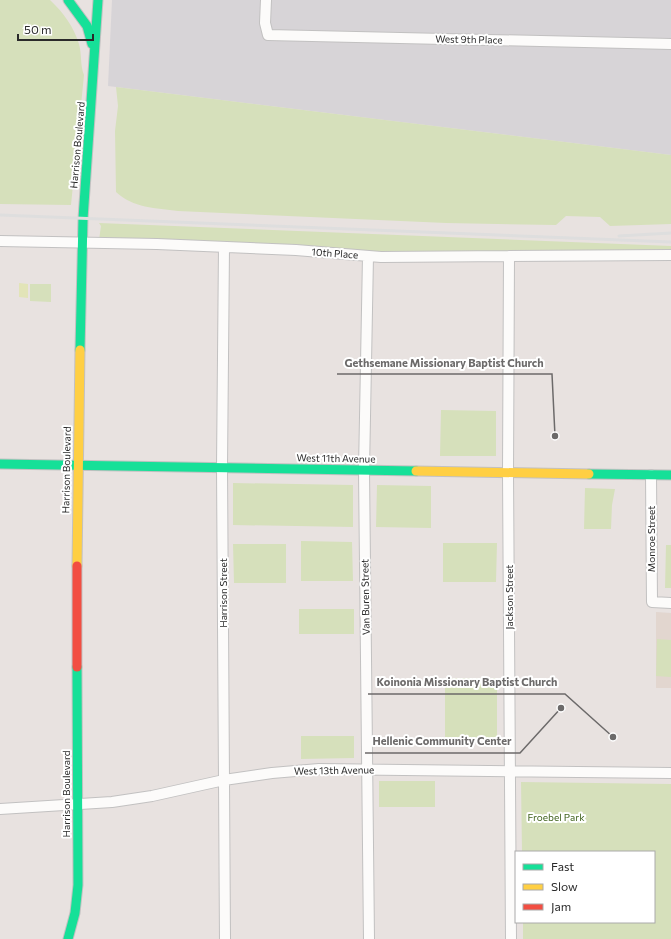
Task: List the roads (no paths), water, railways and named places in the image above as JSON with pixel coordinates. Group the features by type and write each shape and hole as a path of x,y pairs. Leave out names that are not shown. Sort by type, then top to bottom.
{"street":[{"path":"68,0 84,18 92,37 94,68"},
{"name":"Harrison Boulevard","path":"68,939 78,892 77,465 82,242 98,0"},
{"name":"West 9th Place","path":"266,0 265,23 268,35 671,44"},
{"name":"10th Place","path":"0,241 224,247 368,256 671,255"},
{"name":"Harrison Street","path":"224,247 222,467 225,939"},
{"name":"Van Buren Street","path":"368,256 364,470 369,939"},
{"name":"Jackson Street","path":"509,256 508,473 511,939"},
{"name":"West 11th Avenue","path":"0,464 671,475"},
{"name":"Monroe Street","path":"652,475 652,602 671,603"},
{"name":"West 13th Avenue","path":"0,809 112,802 152,796 224,780 272,773 319,769 671,773"}],"railway":[{"path":"0,215 671,242"},
{"path":"619,236 671,233"}],"place":[{"name":"Gethsemane Missionary Baptist Church","path":"555,436"},
{"name":"Hellenic Community Center","path":"561,708"},
{"name":"Koinonia Missionary Baptist Church","path":"613,737"}],"park label":[{"name":"Froebel Park","path":"556,817"}]}
